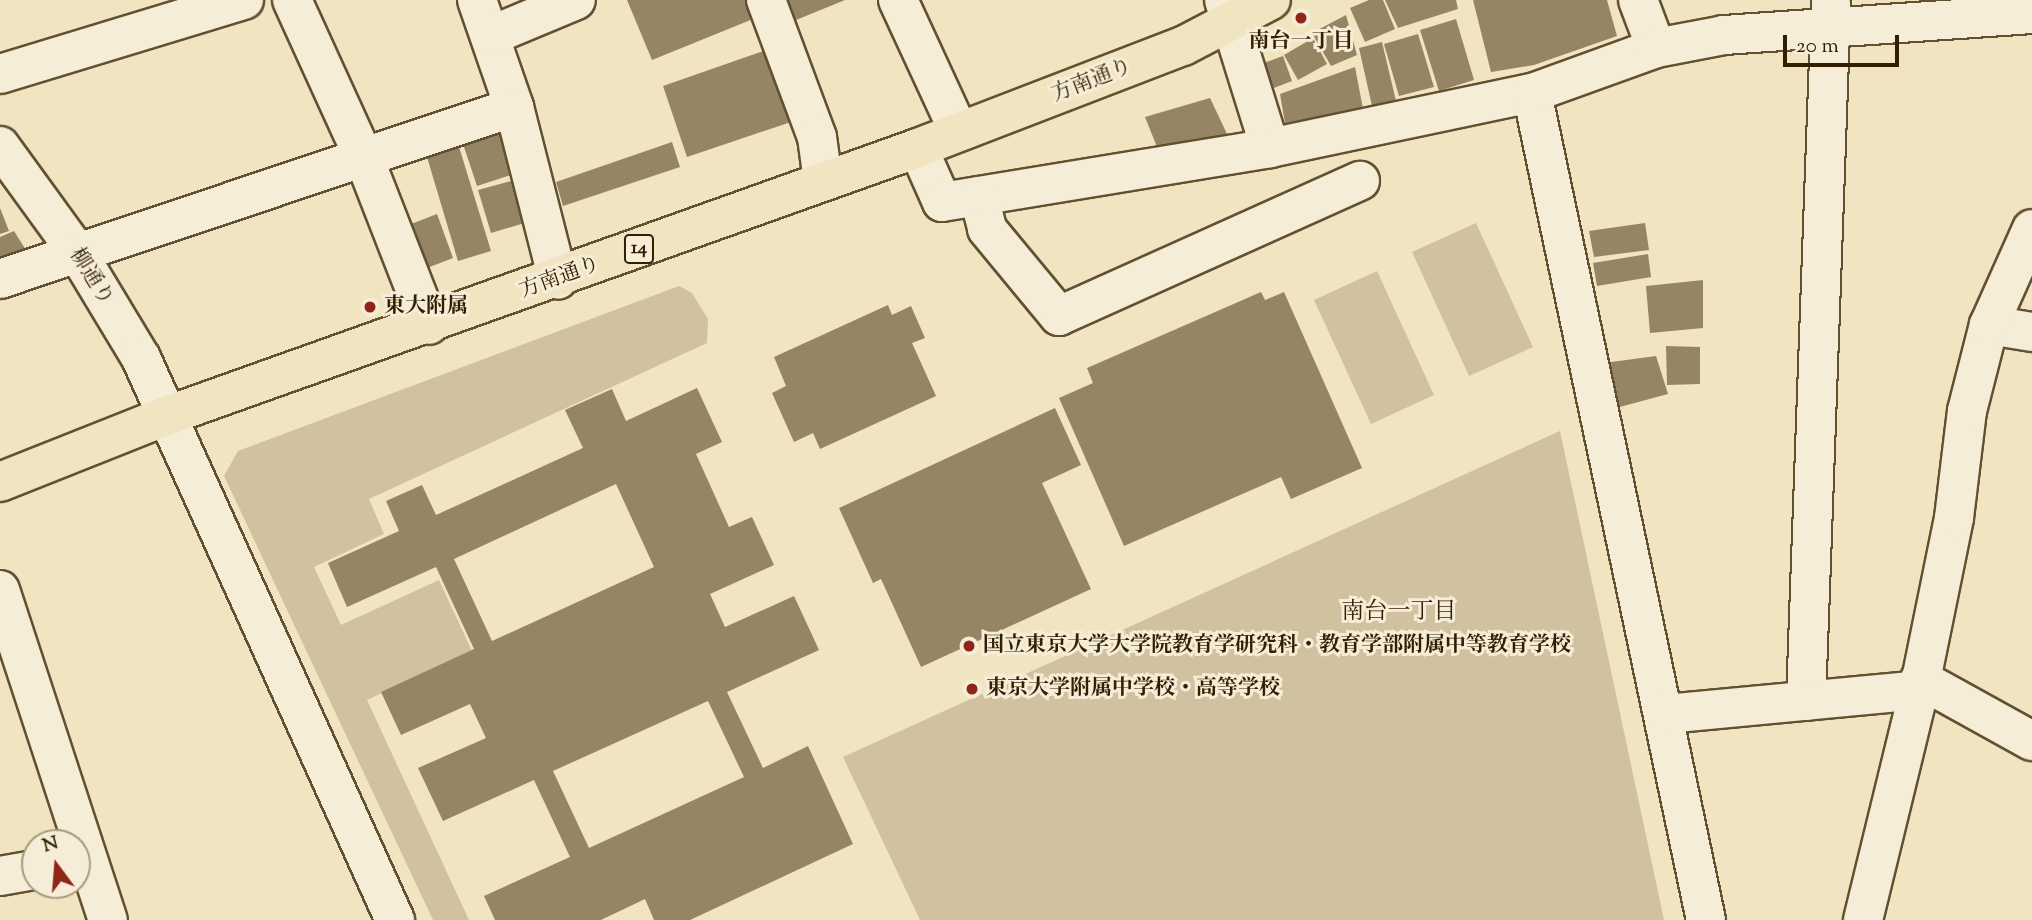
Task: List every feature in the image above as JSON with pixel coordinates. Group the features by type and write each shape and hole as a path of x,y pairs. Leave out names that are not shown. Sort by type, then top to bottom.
{"main road":[{"name":"方南通り","path":"0,482 166,416 429,326 918,148 1228,11 1271,0"}],"street":[{"path":"0,74 244,0"},
{"path":"292,0 364,158 429,326"},
{"path":"477,0 514,107 558,279"},
{"path":"490,36 576,0"},
{"path":"766,0 817,137 823,181"},
{"path":"898,0 959,132"},
{"path":"1637,0 1656,48"},
{"path":"1228,11 1270,148"},
{"path":"1806,701 1829,12"},
{"path":"918,148 942,202 1270,148 1532,93 1656,48 1829,12 2032,14"},
{"path":"1532,93 1666,714 1706,920"},
{"path":"0,279 514,107"},
{"name":"柳通り","path":"0,146 77,252 141,358 395,920"},
{"path":"979,196 988,229 1059,316 1360,181"},
{"path":"1863,920 1919,685 1954,518 1967,411 1989,325 2032,229"},
{"path":"1989,325 2032,332"},
{"path":"0,590 72,829"},
{"path":"1666,714 1806,701 1919,685 2032,741"},
{"path":"0,876 21,872"},
{"path":"91,881 108,920"}],"shaded area":[{"path":"1476,223 1533,347 1469,376 1412,252"},
{"path":"1377,271 1434,395 1371,424 1314,300"},
{"path":"679,286 692,293 708,319 707,343 369,499 384,534 314,567 341,625 439,580 472,651 367,700 469,920 433,920 224,476 238,451"},
{"path":"1560,431 1664,920 920,920 843,757"}],"building":[{"path":"627,0 751,0 758,17 652,60"},
{"path":"788,0 845,0 796,20"},
{"path":"1369,0 1383,0 1395,29 1365,42 1350,8"},
{"path":"1385,0 1456,0 1458,9 1398,28"},
{"path":"1473,0 1607,0 1617,36 1534,65 1491,72"},
{"path":"1346,15 1357,55 1331,66 1312,33"},
{"path":"1456,19 1474,80 1439,91 1420,30"},
{"path":"1418,34 1434,87 1399,96 1384,44"},
{"path":"1313,38 1327,64 1298,80 1284,55"},
{"path":"1382,42 1396,101 1372,106 1359,48"},
{"path":"772,48 797,120 687,157 663,86"},
{"path":"1283,56 1292,81 1274,88 1264,63"},
{"path":"1355,67 1363,109 1285,123 1280,94"},
{"path":"1210,98 1227,134 1157,147 1145,117"},
{"path":"497,123 514,174 477,186 460,135"},
{"path":"456,137 491,251 458,261 424,147"},
{"path":"672,142 680,167 563,206 556,182"},
{"path":"515,180 528,222 491,233 478,190"},
{"path":"0,208 9,231 0,234"},
{"path":"437,214 453,258 427,268 411,224"},
{"path":"1645,223 1649,250 1594,257 1589,231"},
{"path":"14,231 31,258 0,269 0,237"},
{"path":"1648,254 1651,277 1597,286 1593,263"},
{"path":"1703,280 1703,328 1650,333 1646,286"},
{"path":"1261,292 1265,300 1284,292 1362,468 1291,499 1281,477 1124,546 1059,398 1093,383 1087,368"},
{"path":"888,305 892,315 911,306 925,338 912,343 936,396 820,449 813,433 794,442 772,393 786,386 774,357"},
{"path":"1666,346 1700,347 1700,384 1667,385"},
{"path":"1656,356 1668,394 1616,408 1604,363"},
{"path":"697,388 722,442 696,454 729,527 752,517 774,565 710,594 725,627 794,596 819,650 727,692 763,768 808,746 853,844 690,920 654,920 645,899 601,920 495,920 484,896 570,857 534,780 443,821 418,768 486,738 470,704 401,735 381,692 474,649 436,567 347,607 328,563 399,531 386,501 422,485 436,515 583,448 565,410 612,389 626,421","holes":["616,484 654,567 492,641 454,559","708,701 744,777 589,848 553,771"]},
{"path":"1055,408 1081,465 1042,483 1091,589 921,667 881,579 873,583 839,508"}],"place":[{"name":"南台一丁目","path":"1301,18"},
{"name":"東大附属","path":"370,307"},
{"name":"国立東京大学大学院教育学研究科・教育学部附属中等教育学校","path":"969,646"},
{"name":"東京大学附属中学校・高等学校","path":"972,689"}],"district":[{"name":"南台一丁目","path":"1399,613"}]}
